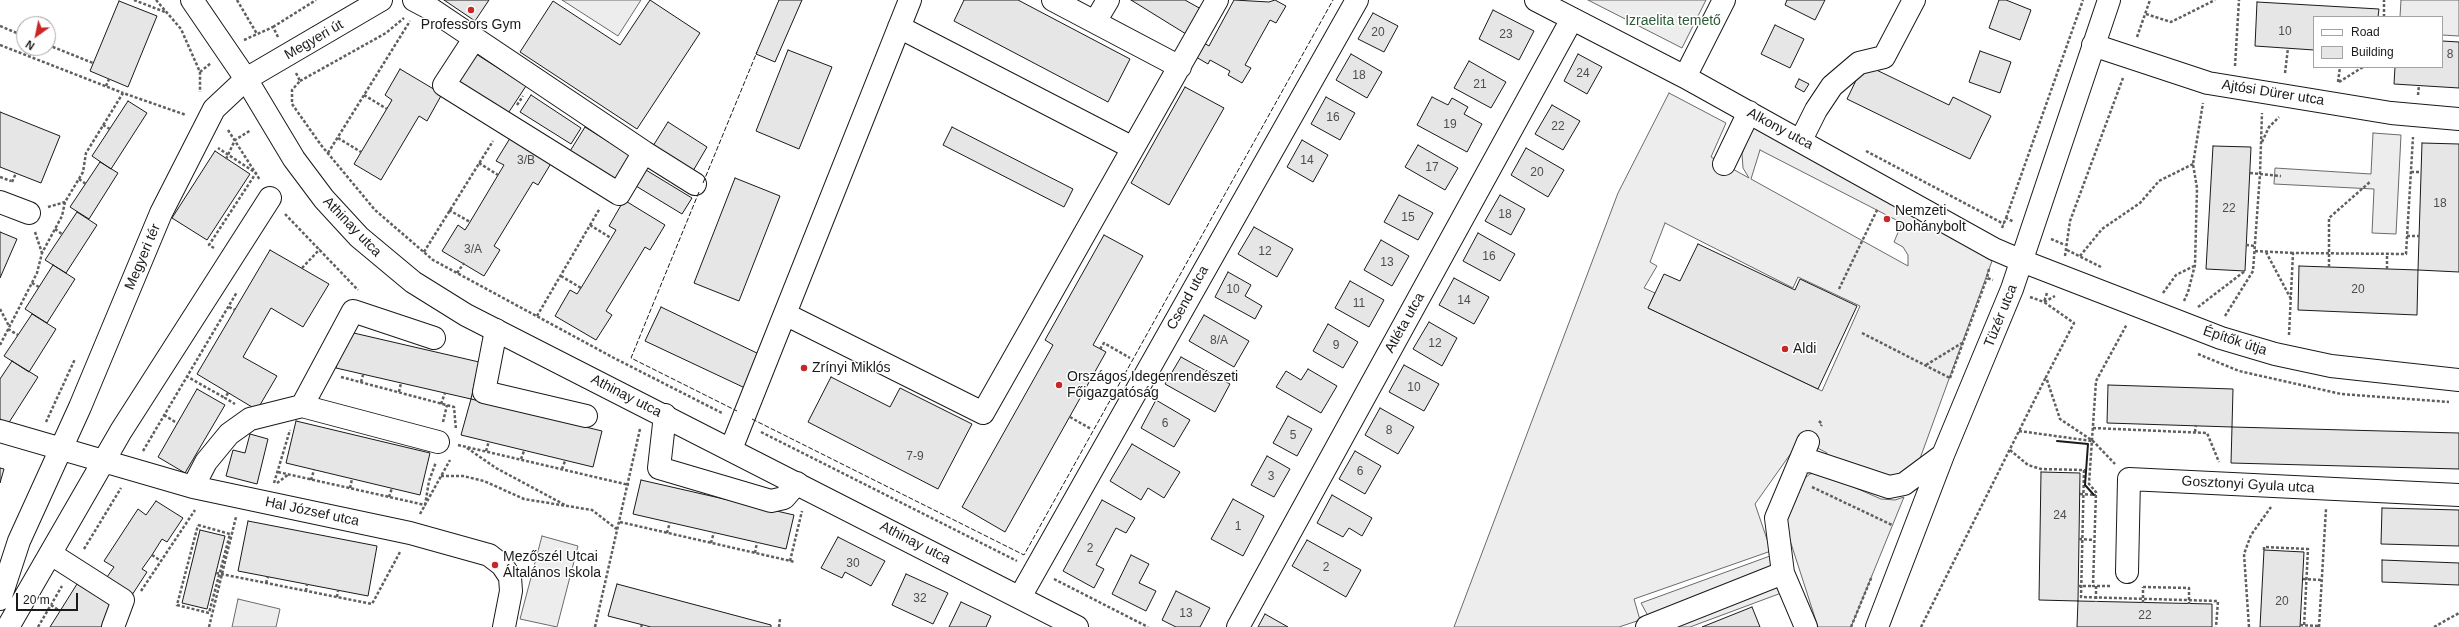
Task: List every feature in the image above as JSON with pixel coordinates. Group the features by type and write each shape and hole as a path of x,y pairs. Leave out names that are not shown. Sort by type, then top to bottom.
{"street":[{"name":"Athinay utca","path":"192,0 246,79 294,159 324,199 359,237 413,282 466,315 665,415 1077,627"},
{"path":"731,449 910,0"},
{"path":"1053,0 1180,67"},
{"path":"1095,22 1108,0"},
{"path":"785,314 984,413 1217,0"},
{"name":"Csend utca","path":"1020,597 1357,0"},
{"name":"Alkony utca","path":"1536,0 1685,77 1802,140 1994,249 2022,261"},
{"path":"1685,77 1724,0"},
{"path":"1802,140 1816,110 1832,86 1859,64 1884,58 1914,0"},
{"name":"Tüzér utca","path":"1877,627 1943,455 2012,289 2109,0"},
{"name":"Megyeri út","path":"246,79 287,56 374,2"},
{"path":"417,2 431,9 644,152 695,184"},
{"name":"Atléta utca","path":"1238,627 1572,19"},
{"path":"899,27 1133,148"},
{"path":"474,39 444,85 619,194 644,152"},
{"name":"Ajtósi Dürer utca","path":"2093,45 2208,82 2391,113 2459,119"},
{"name":"Megyeri tér","path":"0,599 19,541 60,448 80,407 161,213 214,109 246,79"},
{"path":"1724,164 1749,112"},
{"path":"8,627 104,462 270,198"},
{"path":"0,202 29,213"},
{"name":"Építők útja","path":"2022,261 2222,338 2275,354 2331,366 2459,380"},
{"path":"299,408 353,311 434,338"},
{"path":"496,330 484,392 586,416"},
{"path":"196,495 206,462 229,434 250,419 275,411 299,408 446,443"},
{"path":"665,415 659,468 772,501 784,498 797,483"},
{"path":"0,431 104,462"},
{"path":"1806,627 1783,573 1776,518 1801,461 1811,461 1889,487 1904,484 1943,455"},
{"name":"Hal József utca","path":"104,462 132,470 196,495 241,497 410,533 489,555 502,565 510,577 512,591 504,627"},
{"path":"2127,572 2129,480"},
{"name":"Gosztonyi Gyula utca","path":"2129,480 2459,495"},
{"path":"51,554 124,600 113,627"},
{"path":"1647,627 1783,573"}],"path":[{"path":"134,0 167,13"},
{"path":"237,0 257,34"},
{"path":"200,72 226,50 273,27 316,0"},
{"path":"2006,218 2083,0"},
{"path":"1921,627 2010,450 2018,431 2074,323 2044,302 2067,250 2065,245 2070,221 2150,0"},
{"path":"2146,14 2171,22 2215,0"},
{"path":"2235,71 2238,0"},
{"path":"2384,0 2384,16"},
{"path":"417,2 386,33 300,81 292,90 292,104 328,153 375,210 433,260 742,423 1148,627"},
{"path":"328,153 364,95 417,2"},
{"path":"0,26 16,33"},
{"path":"273,27 300,81"},
{"path":"0,45 185,117 189,111"},
{"path":"56,48 93,63"},
{"path":"2284,80 2288,48"},
{"path":"2338,89 2340,68"},
{"path":"2338,82 2361,68"},
{"path":"106,86 109,79"},
{"path":"424,252 449,210 534,79"},
{"path":"196,98 200,92"},
{"path":"0,345 37,273 42,253 62,216 65,202 84,172 86,153 123,93"},
{"path":"364,95 387,109"},
{"path":"2189,306 2182,303 2188,292 2195,265 2197,188 2193,164 2204,99"},
{"path":"2224,317 2252,271 2255,251 2260,174 2262,113"},
{"path":"2261,144 2269,127 2280,117"},
{"path":"103,125 110,129"},
{"path":"2255,251 2293,253 2406,254 2414,132"},
{"path":"338,138 361,152"},
{"path":"226,158 235,140"},
{"path":"213,146 256,173 209,245 231,259"},
{"path":"479,163 498,175"},
{"path":"2080,256 2102,229 2140,203 2159,181 2193,164"},
{"path":"2411,172 2421,172"},
{"path":"12,182 16,173"},
{"path":"2250,173 2281,176"},
{"path":"79,179 86,184"},
{"path":"2329,267 2329,218 2371,181"},
{"path":"537,316 611,189"},
{"path":"1839,289 1880,202"},
{"path":"449,210 470,222"},
{"path":"281,220 285,214"},
{"path":"590,225 611,238"},
{"path":"55,229 62,234"},
{"path":"2407,236 2419,236"},
{"path":"2246,245 2255,246"},
{"path":"302,268 320,249"},
{"path":"2067,250 2107,270"},
{"path":"2266,252 2291,300"},
{"path":"2289,336 2293,253"},
{"path":"2387,254 2387,269"},
{"path":"457,273 464,263"},
{"path":"2168,298 2161,295 2176,275 2195,265"},
{"path":"2203,310 2196,308 2245,271"},
{"path":"561,276 581,288"},
{"path":"32,283 39,287"},
{"path":"38,627 132,470 186,376 241,287"},
{"path":"229,307 235,310"},
{"path":"0,310 9,327 18,335"},
{"path":"2217,315 2231,320"},
{"path":"2092,586 2096,495 2089,484 2096,381 2128,324"},
{"path":"1862,333 1950,378"},
{"path":"2282,335 2296,338"},
{"path":"1100,349 1104,342 1133,360"},
{"path":"1925,366 1963,342"},
{"path":"361,382 363,374"},
{"path":"186,376 225,398"},
{"path":"2046,377 2060,419 2093,441 2129,480"},
{"path":"399,392 401,383"},
{"path":"441,404 445,393"},
{"path":"289,474 274,486 299,408"},
{"path":"164,415 177,423"},
{"path":"1070,417 1093,430"},
{"path":"2142,424 2142,429"},
{"path":"2195,432 2196,425"},
{"path":"595,627 629,485 640,426"},
{"path":"2093,428 2207,433 2222,467"},
{"path":"2018,431 2093,441"},
{"path":"486,452 489,442"},
{"path":"446,443 465,446 629,485"},
{"path":"465,446 496,468 567,506"},
{"path":"521,459 524,450"},
{"path":"2010,450 2028,465 2041,469"},
{"path":"562,469 565,460"},
{"path":"1801,461 1892,525"},
{"path":"312,480 314,470"},
{"path":"278,472 425,505"},
{"path":"441,476 463,476 484,481 524,499 592,510 618,530"},
{"path":"350,488 352,479"},
{"path":"389,497 392,488"},
{"path":"2264,550 2264,547 2308,549 2304,579 2303,626 2319,627 2328,488"},
{"path":"2080,494 2096,495"},
{"path":"124,600 136,600 161,561 196,495"},
{"path":"219,574 372,604 425,505 427,496"},
{"path":"209,627 219,574 230,534 198,525 177,605 209,614 219,574 241,497"},
{"path":"2249,627 2244,554 2251,535 2274,502"},
{"path":"790,561 802,507"},
{"path":"620,522 795,562"},
{"path":"667,533 670,522"},
{"path":"710,543 714,532"},
{"path":"2079,539 2094,540"},
{"path":"755,553 757,542"},
{"path":"152,554 161,561"},
{"path":"266,583 268,577"},
{"path":"2304,579 2322,580"},
{"path":"306,591 307,584"},
{"path":"2078,586 2096,586 2096,602"},
{"path":"2143,587 2143,603"},
{"path":"2188,588 2189,604"},
{"path":"337,597 338,590"},
{"path":"51,605 60,611"},
{"path":"2434,627 2459,614"},
{"path":"779,627 780,619"}],"shaded area":[{"path":"562,0 641,0 618,36"},
{"name":"Izraelita temető","path":"1588,0 1706,0 1682,48"},
{"path":"2401,0 2459,0 2459,36 2443,35 2443,16 2400,16"},
{"path":"1669,93 1726,123 1711,157 1749,178 1743,168 1742,154 1752,127 1884,195 1992,261 1914,475 1904,484 1825,460 1827,453 1801,439 1755,504 1771,551 1634,599 1640,620 1619,627 1454,627 1618,193","holes":["1760,150 1902,223 1894,242 1903,247 1908,255 1908,266 1751,179","1665,223 1793,288 1798,277 1860,306 1822,391 1648,308 1655,293 1644,288 1657,266 1650,262"]},
{"path":"2373,133 2401,135 2396,234 2372,233 2374,189 2274,184 2275,168 2371,174"},
{"path":"1819,472 1881,499 1895,500 1904,497 1851,627 1818,627 1786,528 1785,516 1800,482 1810,474"},
{"path":"542,536 578,546 557,627 520,619"},
{"path":"1770,556 1784,592 1690,627 1654,627 1641,603"},
{"path":"238,599 280,609 276,627 232,627"}],"building":[{"name":"Professors Gym","path":"444,0 489,0 475,21"},
{"path":"650,0 700,33 637,129 520,52 553,1 620,45"},
{"path":"779,0 802,0 775,62 756,54"},
{"path":"964,0 1018,0 1130,59 1108,102 954,21"},
{"path":"1131,0 1185,0 1201,9 1186,34"},
{"path":"1234,0 1269,2 1275,0 1286,6 1276,23 1270,20 1245,65 1251,68 1242,83 1228,75 1230,71 1210,60 1208,64 1196,57 1204,43 1209,46"},
{"path":"1787,0 1825,0 1815,20 1785,5"},
{"path":"1999,0 2006,0 2031,10 2020,40 1989,28"},
{"path":"119,1 157,16 128,87 90,71"},
{"path":"2257,2 2379,9 2378,16 2313,16 2313,50 2255,46"},
{"path":"1493,10 1534,31 1519,60 1479,39"},
{"path":"1373,13 1398,26 1384,52 1358,39"},
{"path":"1775,25 1804,39 1790,68 1761,54"},
{"path":"2443,41 2459,42 2459,88 2394,84 2395,68 2443,68"},
{"path":"788,50 832,67 799,149 756,131"},
{"path":"1980,51 2011,62 2000,93 1969,82"},
{"path":"473,52 526,86 505,118 452,84"},
{"path":"1351,54 1382,72 1367,98 1336,80"},
{"path":"1578,54 1602,67 1587,94 1564,81"},
{"path":"1469,61 1506,82 1491,108 1454,88"},
{"path":"1864,64 1949,105 1953,97 1991,116 1970,159 1847,99"},
{"path":"400,69 442,94 427,121 419,116 381,180 354,164 392,100 385,95"},
{"path":"1799,79 1809,84 1804,92 1795,87"},
{"path":"1185,87 1224,108 1169,205 1131,183"},
{"path":"531,95 581,128 571,144 520,112"},
{"path":"1326,97 1355,113 1340,140 1311,124"},
{"path":"1432,97 1448,105 1452,98 1468,107 1464,114 1482,124 1467,152 1417,125"},
{"path":"128,101 147,113 111,169 92,156"},
{"path":"1552,105 1580,121 1563,150 1535,134"},
{"path":"0,112 60,136 41,183 0,167"},
{"path":"668,122 707,147 693,171 653,146"},
{"path":"585,127 634,158 616,186 567,156"},
{"path":"952,127 1073,189 1064,207 943,145"},
{"path":"512,135 553,160 538,185 533,182 494,246 500,250 484,276 442,251 458,225 465,230 470,222 504,165 496,161"},
{"path":"1302,140 1328,155 1313,182 1287,167"},
{"path":"2422,143 2459,144 2459,272 2418,270"},
{"path":"1418,145 1458,168 1445,190 1405,167"},
{"path":"2213,146 2251,147 2245,271 2206,269"},
{"path":"1526,148 1564,170 1548,197 1511,175"},
{"path":"215,151 250,174 207,240 172,218"},
{"path":"100,162 118,173 89,219 70,207"},
{"path":"641,167 692,198 682,214 631,183"},
{"path":"735,178 780,196 739,301 694,283"},
{"path":"1399,195 1433,213 1418,240 1384,222"},
{"path":"1500,195 1525,209 1511,235 1485,221"},
{"path":"624,200 665,225 650,250 645,247 606,311 612,315 596,340 555,316 570,290 577,294 616,230 609,226"},
{"path":"77,212 97,225 66,273 45,260"},
{"path":"1254,227 1293,249 1277,277 1238,254"},
{"path":"0,232 17,239 0,278"},
{"path":"1478,233 1515,254 1500,281 1463,261"},
{"name":"Országos Idegenrendészeti Főigazgatóság","path":"1104,235 1143,256 1093,345 1106,352 1005,532 962,507 1053,345 1045,340"},
{"path":"1381,240 1409,256 1392,286 1364,270"},
{"name":"Aldi","path":"1698,244 1795,290 1800,279 1857,306 1818,389 1648,308 1664,274 1680,281"},
{"path":"270,250 329,284 303,327 271,308 243,357 277,376 257,410 197,374"},
{"path":"53,265 75,279 47,323 25,309"},
{"path":"2299,266 2418,270 2417,315 2298,310"},
{"path":"1228,272 1251,285 1245,296 1262,306 1255,319 1215,297"},
{"path":"1454,278 1489,297 1474,324 1439,305"},
{"path":"1350,281 1384,300 1369,327 1335,308"},
{"path":"661,307 761,355 745,388 645,341"},
{"path":"32,314 56,329 29,372 4,356"},
{"path":"1204,315 1249,341 1234,367 1189,341"},
{"path":"1429,322 1457,338 1442,366 1413,349"},
{"path":"1328,324 1358,342 1343,368 1313,351"},
{"path":"345,331 479,362 471,399 336,368"},
{"path":"1181,357 1230,384 1215,412 1165,384"},
{"path":"12,361 38,377 8,424 0,419 0,379"},
{"path":"1404,365 1439,384 1424,411 1389,392"},
{"path":"1308,369 1337,386 1321,413 1276,387 1286,371 1301,380"},
{"path":"831,377 890,407 900,388 972,424 938,489 808,422"},
{"path":"2108,385 2233,389 2232,427 2107,423"},
{"path":"197,389 225,405 185,473 158,457"},
{"path":"471,399 602,431 593,467 461,435"},
{"path":"1156,400 1190,420 1174,447 1141,428"},
{"path":"1380,408 1414,427 1398,454 1365,435"},
{"path":"1288,416 1312,429 1297,456 1273,443"},
{"path":"296,421 430,453 420,495 286,463"},
{"path":"2232,427 2459,433 2459,469 2231,463"},
{"path":"250,434 268,439 257,484 226,476 233,450 245,453"},
{"path":"1132,444 1180,472 1164,498 1148,488 1141,500 1110,481"},
{"path":"1355,451 1381,466 1365,494 1339,479"},
{"path":"1267,456 1290,469 1274,497 1251,485"},
{"path":"0,468 4,469 0,483"},
{"path":"2041,472 2080,473 2078,601 2039,600"},
{"path":"641,480 794,515 786,549 633,514"},
{"path":"1332,495 1372,518 1362,536 1349,528 1343,537 1317,523"},
{"path":"1233,499 1264,516 1243,556 1211,539"},
{"path":"1102,500 1135,518 1126,533 1116,528 1096,565 1104,569 1094,588 1063,571"},
{"path":"156,501 183,518 167,542 162,539 142,569 147,572 132,595 107,577 114,567 104,561 138,509 146,515"},
{"path":"2382,508 2459,510 2459,546 2381,544"},
{"path":"248,521 377,546 368,596 238,571"},
{"path":"200,530 225,536 207,609 182,603"},
{"path":"838,537 885,561 871,586 845,572 842,578 821,568"},
{"path":"1307,540 1361,570 1346,597 1292,566"},
{"path":"2264,550 2304,552 2300,627 2260,627"},
{"path":"1131,555 1149,564 1139,583 1156,591 1146,611 1112,594"},
{"path":"2382,560 2459,563 2459,585 2382,582"},
{"path":"906,574 948,593 933,624 892,605"},
{"path":"77,584 114,607 102,627 50,627"},
{"path":"617,584 771,625 771,627 651,627 608,616"},
{"path":"1176,591 1210,608 1200,627 1176,627 1162,620"},
{"path":"2078,601 2212,604 2212,627 2077,627"},
{"path":"961,602 991,616 986,627 949,627"},
{"path":"1752,607 1760,627 1702,627"},
{"path":"1265,614 1288,627 1258,627"}],"fence":[{"path":"752,419 1024,555 1333,0"},
{"path":"703,183 757,52"},
{"path":"699,192 631,358 737,411"}],"wall":[{"path":"2057,441 2088,444 2085,485 2094,495"}],"place":[{"name":"Professors Gym","path":"471,10"},
{"name":"Nemzeti Dohánybolt","path":"1887,219"},
{"name":"Aldi","path":"1785,349"},
{"name":"Zrínyi Miklós","path":"804,368"},
{"name":"Országos Idegenrendészeti Főigazgatóság","path":"1059,385"},
{"name":"Mezőszél Utcai Általános Iskola","path":"495,565"}]}
